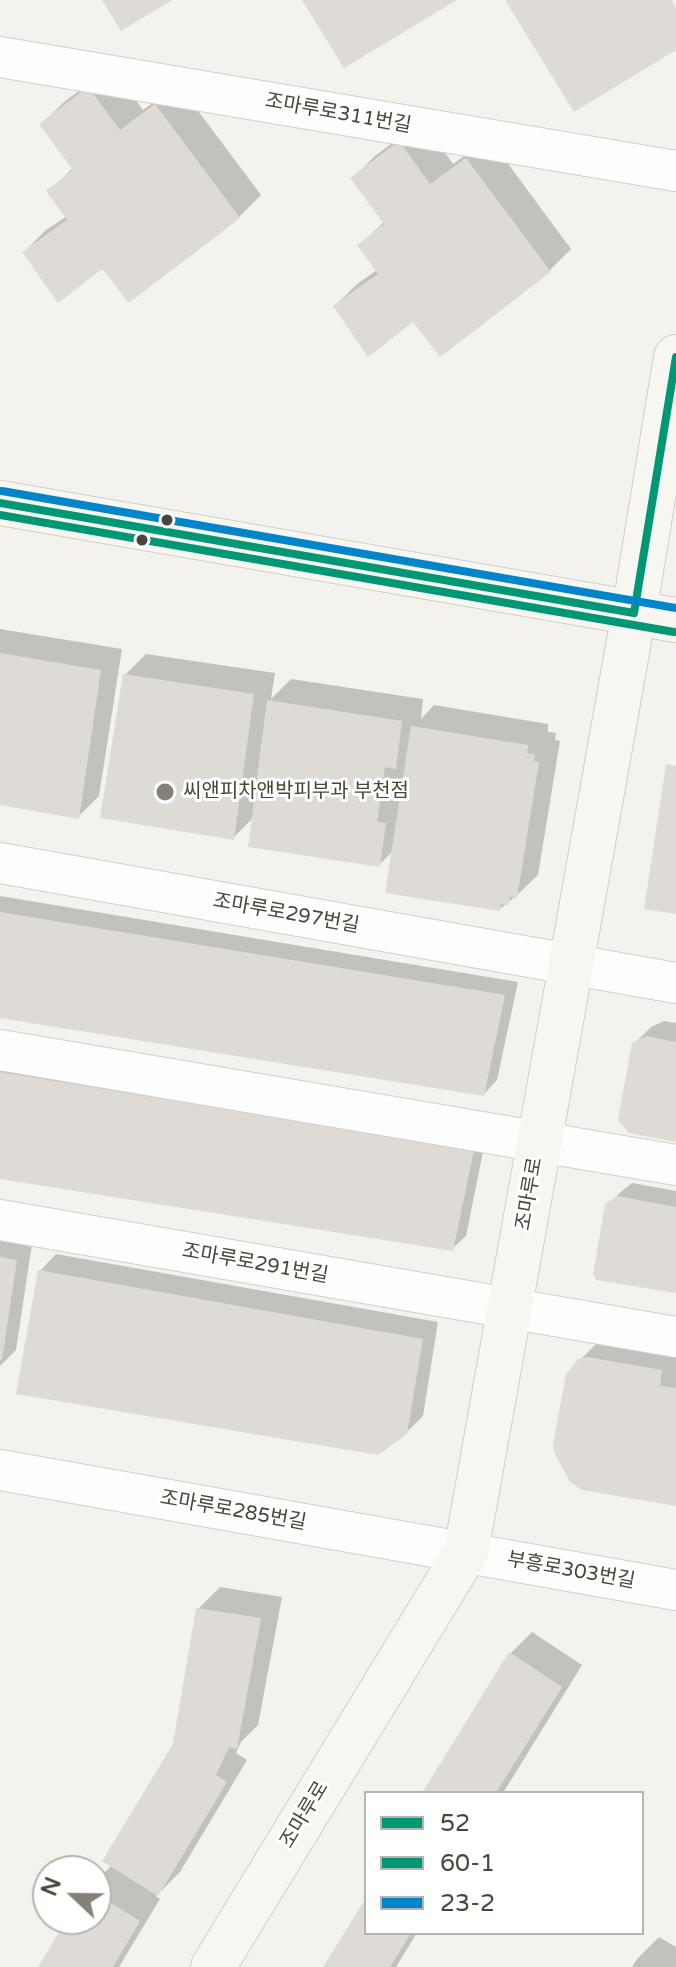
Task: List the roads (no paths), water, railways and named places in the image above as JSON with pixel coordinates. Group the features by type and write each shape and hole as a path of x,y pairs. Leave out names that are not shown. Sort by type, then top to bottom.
{"street":[{"name":"조마루로311번길","path":"0,57 676,171"},
{"name":"조마루로","path":"213,1967 466,1552 571,964 655,617 676,357"},
{"path":"0,503 655,617"},
{"name":"조마루로297번길","path":"0,863 676,983"},
{"path":"0,1050 676,1165"},
{"name":"조마루로291번길","path":"0,1220 676,1337"},
{"name":"조마루로285번길","path":"0,1470 466,1552"},
{"name":"부흥로303번길","path":"466,1552 676,1590"}],"place":[{"name":"씨앤피차앤박피부과 부천점","path":"165,792"}]}
